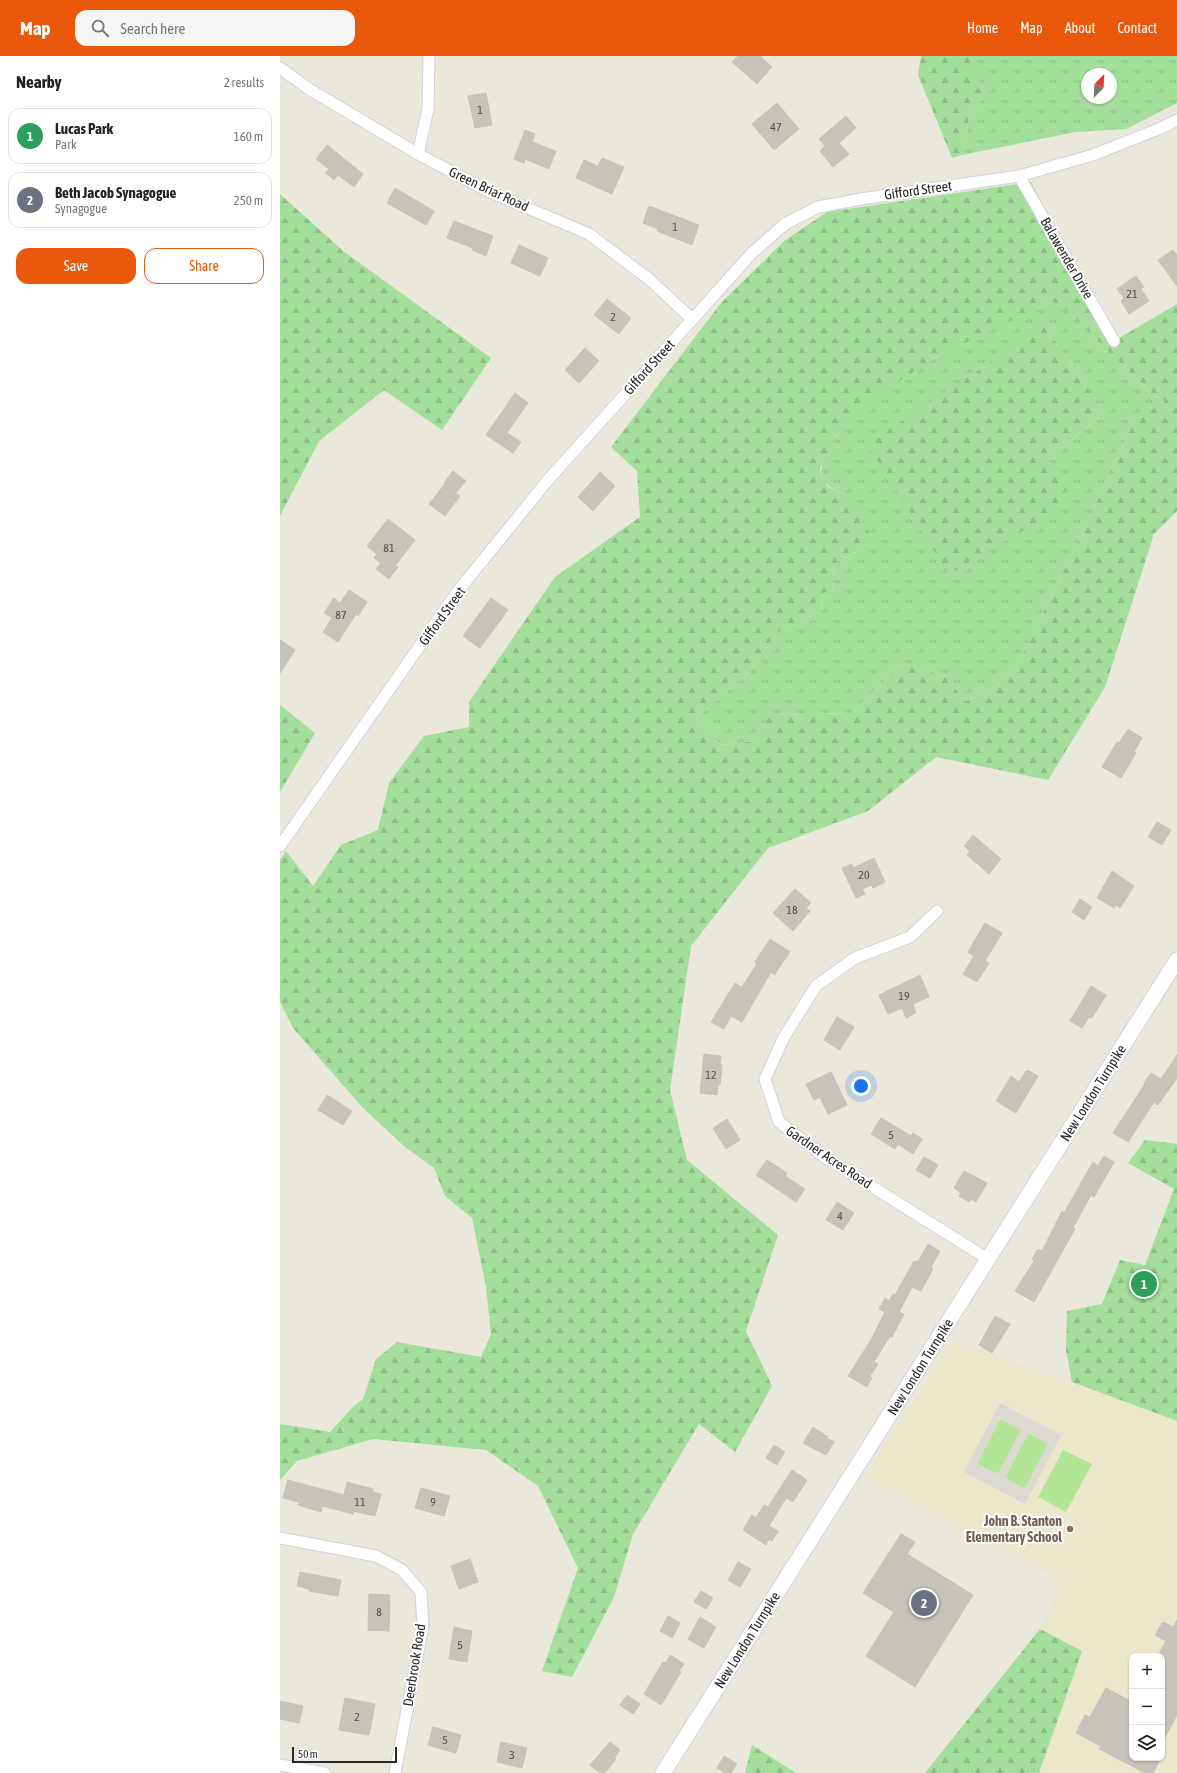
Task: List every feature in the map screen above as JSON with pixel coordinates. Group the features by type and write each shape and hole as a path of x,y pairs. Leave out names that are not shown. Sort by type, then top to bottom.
{"main road":[{"name":"New London Turnpike","path":"663,1773 1177,960"}],"street":[{"path":"418,154 428,109 429,56"},
{"name":"Green Briar Road","path":"280,68 309,89 418,154 490,192 589,234 649,280 692,318"},
{"name":"Gifford Street","path":"280,846 458,591 548,480 752,253 786,224 818,207 861,199 1019,176 1093,155 1161,128 1177,120"},
{"name":"Balawender Drive","path":"1019,176 1114,341"},
{"name":"Gardner Acres Road","path":"938,911 910,938 855,958 816,986 784,1037 765,1079 779,1122 823,1156 988,1259"},
{"name":"Deerbrook Road","path":"280,1538 376,1556 402,1570 421,1592 423,1626 395,1773"},
{"path":"280,1765 324,1773"}],"shaded area":[{"name":"John B. Stanton Elementary School","path":"952,1340 1177,1421 1177,1773 1039,1773 1082,1652 1040,1629 1062,1581 864,1477"},
{"path":"1000,1403 1061,1435 1025,1504 964,1472","holes":["1000,1419 1021,1430 998,1474 977,1464","1028,1433 1048,1444 1025,1488 1005,1478"]}],"green space":[{"path":"921,56 975,56 970,65 986,95 970,113 962,155 952,158 918,75"},
{"path":"975,56 1177,56 1177,103 1126,129 1076,132 962,155 970,113 986,95 969,65"},
{"path":"1031,182 1114,341 1177,304 1177,511 1154,534 1105,687 1048,780 936,757 868,811 768,848 691,946 670,1090 687,1160 778,1235 746,1331 772,1386 735,1452 699,1424 633,1534 614,1597 572,1677 542,1671 578,1568 538,1486 486,1450 373,1439 297,1461 280,1480 280,1424 330,1432 353,1407 363,1399 376,1359 397,1342 481,1357 491,1334 486,1287 472,1218 445,1196 434,1168 405,1147 363,1108 293,1028 280,1002 280,860 286,851 313,886 341,845 378,830 389,783 424,736 469,727 469,702 555,577 640,517 637,471 611,447 721,303 784,241 827,212","holes":["1052,301 1067,310 1150,392 1165,402 1134,421 1080,539 1015,669 997,686 966,701 943,675 900,664 853,713 769,715 756,741 721,745 696,718 748,673 783,625 794,630 806,618 821,612 822,593 832,591 834,564 858,551 870,534 845,494 828,487 822,477 820,469 835,436 866,404 932,359"]},
{"path":"280,194 343,251 491,358 442,430 384,390 319,441 280,516"},
{"path":"1052,301 1067,310 1150,392 1166,403 1134,421 1080,539 1015,669 997,686 966,701 943,675 900,664 853,713 769,715 756,741 721,745 696,718 748,673 783,625 794,629 806,618 821,612 822,593 832,591 834,564 858,551 845,494 827,484 824,481 821,471 825,456 840,431 863,407 892,384 924,364 993,328","holes":["1044,327 1105,412 1048,459"]},
{"path":"1044,327 1105,412 1048,459 1067,486 1063,500 1055,512 949,574 867,444"},
{"path":"280,705 315,733 280,792"},
{"path":"1145,1140 1177,1144 1177,1421 1072,1382 1066,1350 1067,1311 1102,1304 1120,1260 1145,1265 1174,1189 1128,1163"},
{"path":"1000,1419 1021,1430 998,1474 977,1464"},
{"path":"1028,1433 1048,1444 1025,1489 1005,1478"},
{"path":"1063,1450 1092,1464 1066,1512 1038,1497"},
{"path":"1040,1629 1082,1651 1039,1773 925,1773"},
{"path":"752,1745 796,1773 745,1773"}],"building":[{"path":"738,56 760,56 772,67 757,84 732,62"},
{"path":"486,93 492,125 475,128 468,96"},
{"path":"777,103 799,129 774,150 752,124"},
{"path":"846,116 856,128 839,143 849,154 833,167 820,151 825,146 819,139"},
{"path":"525,130 535,134 532,142 556,151 549,169 525,159 524,163 514,159"},
{"path":"327,145 363,174 354,187 338,175 334,180 326,173 329,169 316,159"},
{"path":"602,158 624,167 612,194 576,178 584,160 598,166"},
{"path":"395,188 434,211 426,225 387,203"},
{"path":"649,206 699,225 692,245 657,231 658,229 643,223"},
{"path":"454,221 493,236 486,256 472,250 473,248 447,238"},
{"path":"519,245 548,258 540,276 511,263"},
{"path":"1173,250 1177,255 1177,286 1158,260"},
{"path":"1136,276 1144,287 1141,289 1149,301 1129,314 1121,301 1124,298 1117,289"},
{"path":"607,299 631,318 619,334 594,315"},
{"path":"585,348 599,361 579,383 565,370"},
{"path":"515,393 528,403 507,433 521,442 513,453 486,435"},
{"path":"453,471 466,481 456,493 460,496 445,516 429,504"},
{"path":"600,472 615,486 593,511 578,497"},
{"path":"388,519 415,540 395,566 398,567 389,579 376,569 381,563 374,558 377,554 367,546"},
{"path":"349,590 367,602 358,616 356,614 338,642 323,632 332,618 324,613 334,598 340,603"},
{"path":"491,598 508,610 480,648 463,636"},
{"path":"280,640 295,650 280,673"},
{"path":"1128,729 1142,738 1134,752 1136,753 1121,778 1102,767 1117,742 1119,743"},
{"path":"1157,822 1171,830 1162,845 1148,837"},
{"path":"973,835 1001,859 989,874 967,855 970,851 964,846"},
{"path":"874,858 885,882 873,888 871,885 862,889 865,894 856,898 842,868 852,864 853,868"},
{"path":"1112,871 1134,886 1120,908 1116,905 1114,908 1097,898"},
{"path":"795,889 811,903 806,908 810,911 793,931 773,913"},
{"path":"1080,899 1092,907 1084,920 1072,912"},
{"path":"985,923 1002,933 985,961 989,963 977,982 963,974 974,956 968,952"},
{"path":"770,939 790,952 774,975 771,972 742,1022 731,1016 724,1029 711,1022 735,983 742,987 757,964 755,962"},
{"path":"920,975 929,997 913,1004 916,1013 906,1018 902,1008 888,1014 879,995"},
{"path":"1091,986 1106,995 1092,1018 1089,1017 1082,1028 1070,1021"},
{"path":"837,1017 854,1027 840,1050 824,1040"},
{"path":"704,1054 721,1056 720,1064 722,1065 720,1085 718,1085 717,1095 700,1093"},
{"path":"1177,1055 1177,1078 1158,1105 1154,1102 1128,1142 1113,1133 1151,1073 1161,1079"},
{"path":"1027,1070 1038,1076 1016,1113 996,1101 1011,1076 1019,1082"},
{"path":"831,1072 847,1105 828,1114 820,1097 814,1100 806,1084"},
{"path":"327,1095 352,1111 343,1125 318,1110"},
{"path":"881,1118 911,1136 913,1133 922,1139 913,1154 898,1144 895,1149 871,1134"},
{"path":"727,1119 740,1140 726,1149 713,1128"},
{"path":"1104,1156 1114,1162 1094,1197 1091,1195 1073,1228 1075,1229 1034,1302 1015,1291 1034,1261 1032,1259 1038,1249 1042,1251 1062,1211 1064,1213 1093,1162 1098,1166"},
{"path":"924,1157 938,1165 930,1178 916,1170"},
{"path":"767,1160 787,1173 785,1176 805,1189 796,1202 756,1175"},
{"path":"964,1171 987,1183 976,1202 971,1199 969,1202 959,1196 961,1193 954,1188"},
{"path":"837,1202 854,1213 843,1230 826,1220"},
{"path":"928,1244 940,1251 931,1267 933,1269 921,1291 912,1287 899,1312 904,1314 892,1337 890,1336 874,1362 878,1364 870,1376 872,1378 867,1387 848,1376 871,1340 885,1312 879,1309 885,1298 889,1301 893,1294 895,1295 914,1261 916,1262 919,1260"},
{"path":"995,1316 1010,1324 992,1353 979,1345"},
{"path":"813,1427 834,1442 826,1455 803,1443"},
{"path":"774,1445 785,1452 777,1465 766,1458"},
{"path":"792,1470 807,1480 793,1502 786,1498 769,1526 778,1531 772,1541 769,1539 766,1545 743,1530 752,1515 756,1518 764,1505 768,1507"},
{"path":"288,1480 344,1495 347,1482 373,1489 373,1492 381,1494 375,1516 353,1511 353,1514 322,1506 321,1512 298,1505 299,1502 283,1498"},
{"path":"421,1488 450,1496 444,1516 415,1508"},
{"path":"901,1534 915,1542 907,1554 973,1595 915,1687 866,1656 894,1612 863,1593"},
{"path":"470,1559 478,1582 459,1589 451,1566"},
{"path":"738,1562 751,1569 740,1587 728,1580"},
{"path":"300,1572 341,1580 338,1596 309,1591 309,1589 297,1586"},
{"path":"701,1591 713,1598 706,1609 694,1602"},
{"path":"369,1594 390,1595 389,1631 368,1630"},
{"path":"668,1616 680,1623 672,1638 660,1631"},
{"path":"700,1617 716,1627 704,1648 688,1639"},
{"path":"1177,1620 1177,1715 1165,1737 1165,1653 1160,1653 1166,1641 1155,1635 1163,1622 1173,1627"},
{"path":"454,1627 472,1631 467,1662 449,1659"},
{"path":"670,1655 684,1664 679,1671 681,1672 661,1705 644,1694 663,1662 666,1663"},
{"path":"1106,1688 1129,1700 1129,1761 1159,1761 1153,1773 1145,1773 1099,1749 1101,1746 1076,1733 1085,1715 1090,1717"},
{"path":"627,1695 640,1704 633,1714 620,1705"},
{"path":"345,1698 375,1704 369,1735 339,1730"},
{"path":"280,1701 303,1706 299,1723 280,1719"},
{"path":"433,1727 461,1735 456,1753 428,1745"},
{"path":"501,1742 527,1748 522,1768 497,1762"},
{"path":"610,1742 620,1750 614,1758 616,1759 605,1773 600,1773 590,1765"},
{"path":"724,1756 737,1764 731,1773 725,1773 717,1768"}],"place":[{"name":"Lucas Park","path":"1144,1284"},
{"name":"John B. Stanton Elementary School","path":"1070,1529"},
{"name":"Beth Jacob Synagogue","path":"924,1603"}]}
